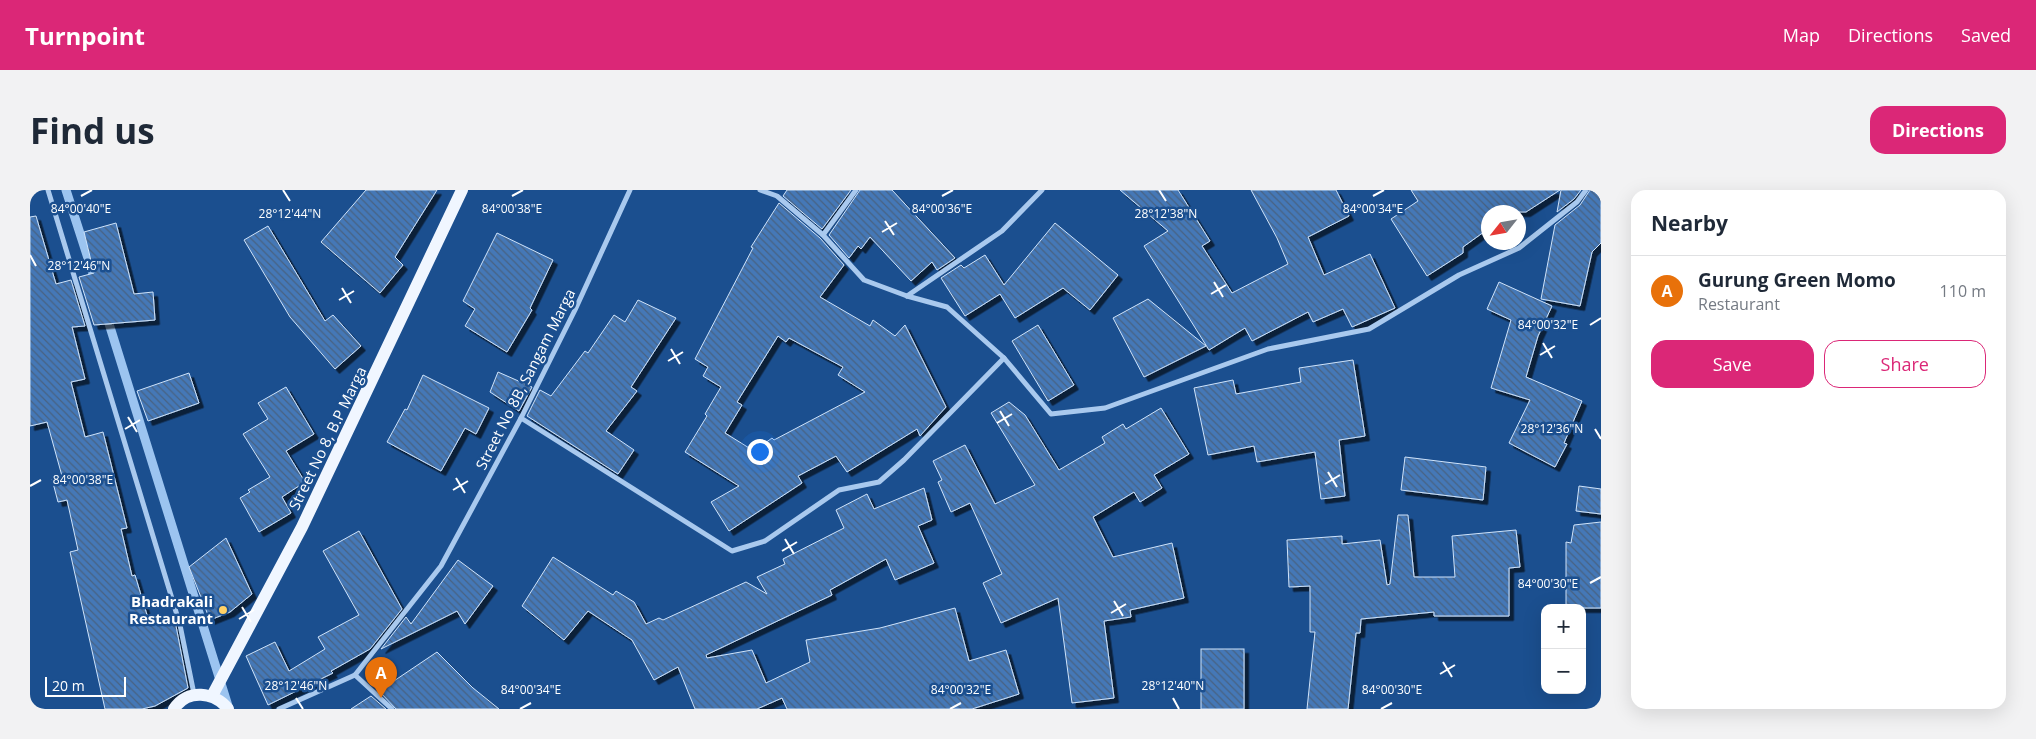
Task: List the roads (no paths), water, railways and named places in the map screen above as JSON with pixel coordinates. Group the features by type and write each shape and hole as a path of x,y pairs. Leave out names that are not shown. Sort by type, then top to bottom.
{"main road":[{"name":"Street No 8, B.P Marga","path":"212,696 302,527 462,190"},
{"path":"174,709 184,698 194,695 212,696 221,701 228,709"}],"street":[{"path":"48,190 180,625 194,695"},
{"name":"Street No 8B, Sangam Marga","path":"279,709 355,675 441,566 521,418 575,310 630,190"},
{"path":"760,190 777,196 823,235 864,280 906,296 948,307 1004,358 1051,414 1105,408 1268,349 1369,329 1459,275 1519,248 1577,202 1586,190"},
{"path":"823,235 856,190"},
{"path":"906,296 1002,231 1042,190"},
{"path":"521,418 732,551 765,540 839,490 879,482 904,460 1004,358"},
{"path":"355,675 392,709"}],"waterway":[{"path":"66,190 96,283"},
{"path":"106,314 229,709"}],"place":[{"name":"Bhadrakali Restaurant","path":"223,610"},
{"name":"Gurung Green Momo","path":"381,698"}]}
